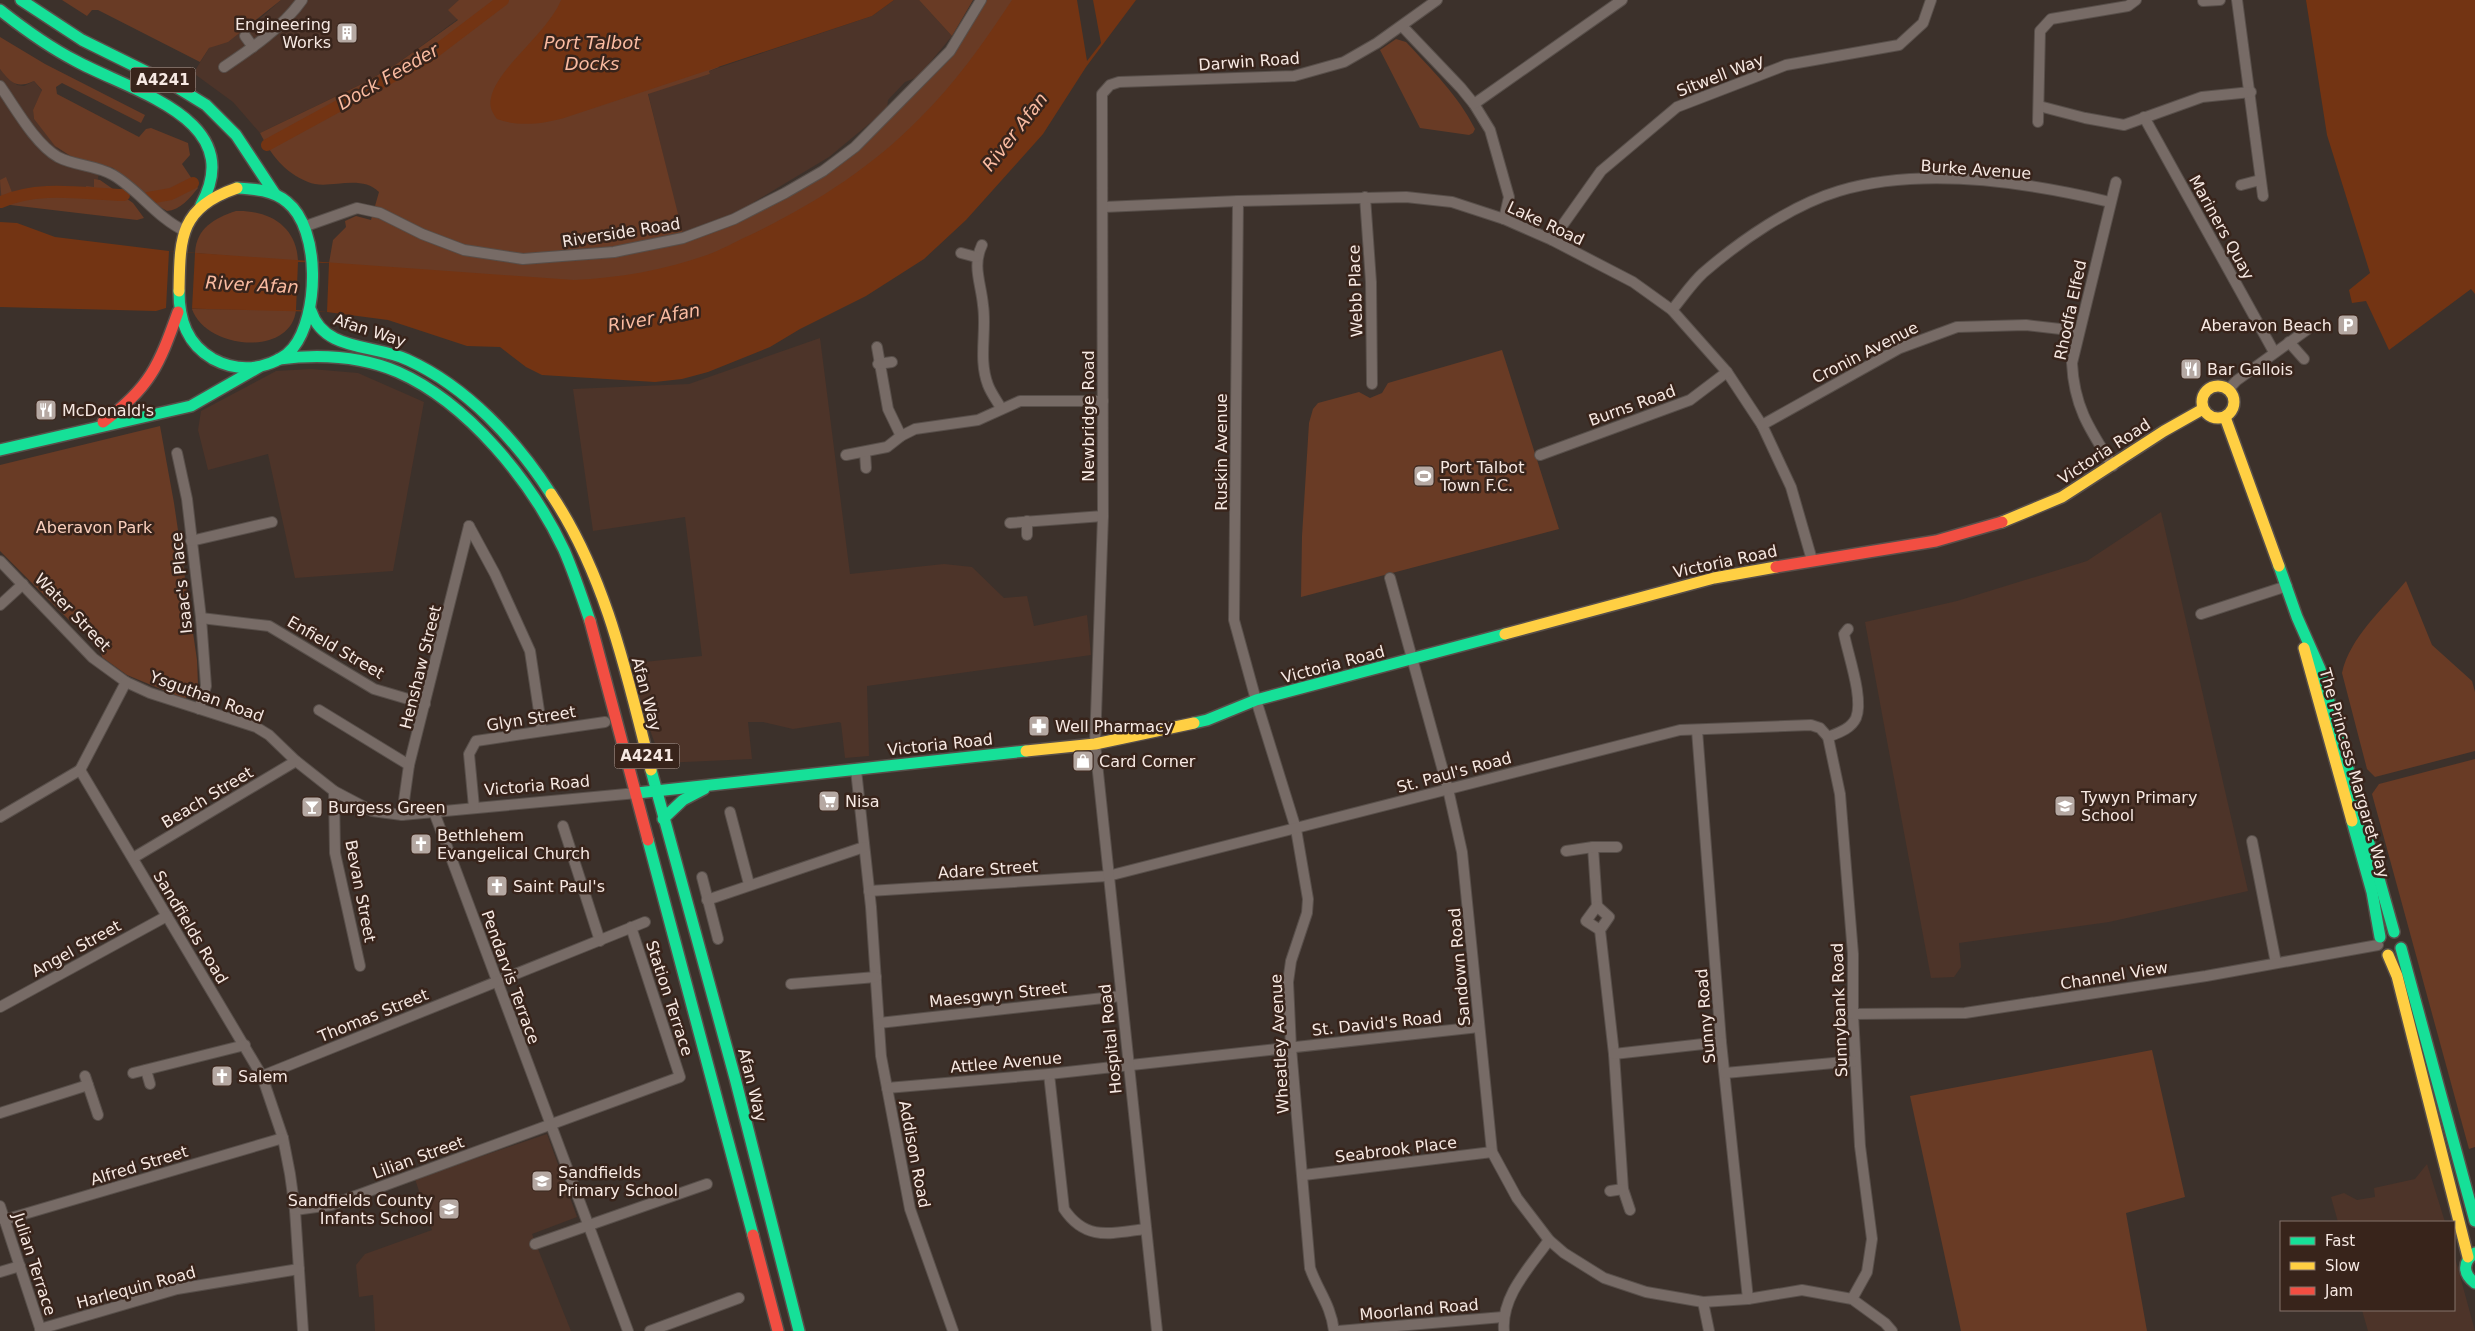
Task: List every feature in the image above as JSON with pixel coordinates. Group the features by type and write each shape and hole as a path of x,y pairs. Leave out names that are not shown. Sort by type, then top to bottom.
{"street":[{"name":"A4241","path":"0,10 76,61 176,112 196,126 210,148 214,170 206,196 185,231 181,242 178,311 184,328 193,343 210,357 236,367 259,367 279,359 300,338 310,311 313,262 306,226 298,213 264,182 230,127 206,105 188,93 89,43 21,0"},
{"path":"224,67 253,47 293,12 302,0"},
{"name":"Riverside Road","path":"306,226 357,208 380,213 422,234 464,250 523,259 614,252 683,238 734,220 823,171 850,151 950,51 981,0"},
{"name":"Darwin Road","path":"1105,89 1120,82 1294,76 1344,62 1402,26 1437,0"},
{"path":"1474,104 1622,0"},
{"name":"Sitwell Way","path":"1552,240 1601,170 1677,107 1786,66 1898,45 1923,23 1931,0"},
{"path":"2038,122 2040,31 2051,19 2128,6 2136,0"},
{"path":"2203,1 2220,0"},
{"path":"2237,0 2251,92 2262,196"},
{"path":"1402,26 1474,104 1493,136 1509,197 1504,219"},
{"path":"245,36 253,47"},
{"path":"0,86 40,142 50,151 66,160 112,174 167,220 185,231"},
{"name":"Newbridge Road","path":"1095,744 1103,516 1104,207 1102,94 1105,89"},
{"path":"2039,106 2085,118 2124,125 2202,97 2251,92"},
{"name":"Mariners Quay","path":"2144,117 2274,352"},
{"name":"Burke Avenue","path":"1672,310 1702,274 1779,218 1839,191 1906,179 1986,181 2077,194 2110,202"},
{"path":"2241,185 2260,180"},
{"name":"Rhodfa Elfed","path":"2113,466 2084,421 2073,386 2072,363 2078,331 2116,182"},
{"name":"A4241","path":"196,214 212,198 231,190 250,188 275,194"},
{"name":"Webb Place","path":"1365,197 1371,282 1372,384"},
{"name":"Lake Road","path":"1104,207 1238,201 1406,197 1452,202 1504,219 1552,240 1633,282 1672,310 1727,372 1762,425 1791,487 1812,560"},
{"name":"Ruskin Avenue","path":"1238,201 1234,620 1256,700"},
{"path":"982,245 976,257 978,284 983,304 983,360 988,384 1001,408"},
{"path":"961,253 976,257"},
{"path":"97,426 136,397 150,380 162,358 178,311"},
{"name":"Afan Way","path":"310,311 319,329 330,337 407,359 457,390 487,415 506,436 555,499 582,548 603,597 725,1040 799,1331"},
{"name":"Cronin Avenue","path":"1762,425 1900,348 1958,327 2026,325 2078,331"},
{"path":"2229,389 2236,380 2308,329"},
{"path":"2289,342 2304,359"},
{"path":"876,347 888,409 900,436"},
{"name":"Afan Way","path":"279,359 295,357 346,358 369,362 399,372 443,399 502,456 545,518 572,570 591,623 778,1331"},
{"path":"878,364 892,362"},
{"path":"0,450 97,426 191,406 259,367"},
{"name":"Burns Road","path":"1540,455 1690,400 1727,372"},
{"path":"2221,386 2229,389 2234,398 2233,408 2225,417 2217,418 2203,409 2202,400 2205,392 2212,388 2221,386"},
{"path":"846,455 865,453 887,447 900,436 915,429 978,420 1020,401 1104,402"},
{"name":"Victoria Road","path":"434,812 709,786 763,778 856,770 1095,744 1207,720 1256,700 1412,660 1714,578 1812,560 1936,541 1976,530 2022,515 2062,497 2113,466 2164,431 2203,409"},
{"name":"The Princess Margaret Way","path":"2225,417 2298,617 2320,669 2394,932 2400,936 2401,948 2475,1221"},
{"name":"Isaac's Place","path":"177,453 187,499 201,618 206,686 199,709"},
{"path":"865,453 866,468"},
{"path":"1010,523 1103,516"},
{"path":"1027,535 1028,521"},
{"path":"191,541 272,522"},
{"name":"Henshaw Street","path":"402,815 409,765 469,526 495,574 530,652 542,731"},
{"name":"Water Street","path":"0,561 93,658 126,682"},
{"name":"Sandown Road","path":"1390,578 1448,789 1465,867 1492,1152 1516,1198 1549,1240"},
{"path":"0,605 23,584"},
{"path":"2201,614 2287,586"},
{"name":"The Princess Margaret Way","path":"2298,617 2308,669 2372,892 2379,941"},
{"name":"Enfield Street","path":"201,618 269,626 374,689 425,704"},
{"path":"1828,737 1847,729 1856,719 1859,704 1844,634 1848,629"},
{"path":"0,817 80,770 126,682"},
{"name":"Ysguthan Road","path":"126,682 199,709 256,727 269,735 296,761 334,791 372,811 402,815 434,812"},
{"name":"Wheatley Avenue","path":"1256,700 1296,829 1308,906 1291,962 1288,982 1291,1048 1304,1175 1310,1268 1314,1280 1329,1305 1334,1331"},
{"path":"319,710 409,765"},
{"name":"Glyn Street","path":"474,807 469,754 476,741 604,722"},
{"name":"St. Paul's Road","path":"1108,876 1680,730 1811,725 1820,728 1828,737"},
{"name":"Sunny Road","path":"1697,730 1721,1042 1748,1299"},
{"name":"Sunnybank Road","path":"1828,737 1840,794 1853,954 1853,1014 1860,1146 1872,1239 1867,1272 1852,1299"},
{"name":"Hospital Road","path":"1095,744 1157,1331"},
{"name":"Beach Street","path":"133,858 296,761"},
{"name":"Sandfields Road","path":"80,770 262,1076 283,1138 295,1210 303,1331"},
{"name":"Addison Road","path":"856,770 869,891 881,1056 910,1209 953,1331"},
{"path":"663,819 683,800 709,786"},
{"name":"Bevan Street","path":"334,791 335,853 360,966"},
{"name":"Pendarvis Terrace","path":"434,812 628,1331"},
{"path":"730,812 749,884"},
{"path":"563,826 600,941"},
{"path":"2252,841 2276,963"},
{"path":"1566,852 1593,846 1617,847"},
{"path":"1593,846 1597,906 1586,921 1600,930"},
{"path":"707,900 749,884 864,847"},
{"name":"Adare Street","path":"869,891 1108,876"},
{"path":"702,877 718,939"},
{"path":"1597,906 1609,917 1600,930 1614,1054 1623,1189 1630,1210"},
{"name":"Angel Street","path":"0,1007 167,916"},
{"name":"Thomas Street","path":"262,1076 645,922"},
{"name":"Station Terrace","path":"632,927 680,1077"},
{"path":"2394,932 2387,931 2379,941 2381,952 2388,955 2396,954 2401,948"},
{"name":"Channel View","path":"1853,1014 1965,1013 2276,963 2379,941"},
{"path":"2388,955 2396,976 2472,1255 2465,1271 2466,1276 2475,1283"},
{"path":"791,984 876,978"},
{"name":"Maesgwyn Street","path":"879,1023 1121,996"},
{"name":"St. David's Road","path":"1128,1065 1479,1027"},
{"path":"1614,1054 1721,1042"},
{"path":"133,1073 245,1045"},
{"path":"1725,1073 1855,1061"},
{"name":"Attlee Avenue","path":"887,1088 1128,1065"},
{"path":"146,1070 150,1084"},
{"path":"1049,1074 1064,1209 1072,1220 1084,1229 1102,1234 1145,1229"},
{"name":"Lilian Street","path":"295,1210 331,1205 680,1077"},
{"path":"0,1113 87,1080 98,1115"},
{"name":"Alfred Street","path":"4,1220 283,1138"},
{"name":"Seabrook Place","path":"1304,1175 1492,1152"},
{"path":"535,1244 707,1184"},
{"path":"1610,1190 1623,1189"},
{"name":"Julian Terrace","path":"0,1206 41,1330"},
{"path":"1504,1331 1503,1317 1514,1290 1549,1240 1564,1253 1604,1278 1646,1292 1703,1302 1748,1299 1802,1290 1852,1299 1886,1323 1892,1331"},
{"path":"0,1272 20,1266"},
{"name":"Harlequin Road","path":"41,1330 177,1289 299,1269"},
{"path":"650,1331 739,1298"},
{"path":"1703,1302 1709,1331"},
{"name":"Moorland Road","path":"1338,1331 1503,1317"}],"shaded area":[{"path":"281,0 478,0 458,19 398,63 366,82 260,133 233,102 196,75 196,69 209,48 221,43 257,21"},
{"path":"894,0 919,0 952,36 918,77 905,82 888,100 887,109 829,157 754,202 757,208 683,238 648,93 710,74 709,71 872,16"},
{"path":"0,69 17,85 24,86 34,81 42,91 33,110 34,119 58,149 72,157 100,163 96,194 0,202"},
{"path":"820,338 850,574 944,564 972,567 1004,598 1027,596 1034,626 1087,615 1091,655 867,686 869,756 845,758 841,723 839,722 793,729 763,722 748,722 752,759 662,763 642,708 634,663 702,656 685,517 593,531 573,389 689,384"},
{"path":"311,369 358,373 424,402 393,571 295,578 268,454 208,470 198,430 201,411 276,371"},
{"name":"Tywyn Primary School","path":"2161,512 2248,891 2109,922 1959,943 1961,967 1954,977 1931,978 1865,622 1957,601 2087,561"},
{"path":"547,1134 577,1217 532,1234 571,1331 375,1331 373,1295 359,1297 356,1265 365,1254 432,1230 415,1179"},
{"path":"2427,1164 2445,1221 2338,1221 2331,1197 2344,1193 2357,1200 2375,1197 2374,1188 2415,1179"},
{"path":"2455,1258 2475,1331 2368,1331 2362,1311 2455,1311"}],"green space":[{"path":"62,0 281,0 228,42 209,48 200,62 98,10 92,10 87,16"},
{"path":"459,0 699,0 719,67 709,71 710,74 648,94 684,238 823,171 927,76 981,0 1058,0 1051,56 676,309 522,278 329,263 333,240 346,227 345,221 356,216 371,220 379,192 371,186 363,184 324,185 299,178 279,162 260,133 366,82 398,63 458,20 448,10"},
{"path":"919,0 973,0 952,36"},
{"path":"0,37 45,64 145,115 141,123 62,83 56,87 57,94 139,137 146,129 151,128 188,143 190,155 182,164 198,188 180,206 167,211 155,204 113,168 72,157 55,146 34,119 33,110 42,90 34,81 19,84 11,81 0,69"},
{"path":"1396,39 1406,42 1444,83 1461,105 1475,129 1473,133 1469,135 1420,128 1380,50"},
{"path":"6,177 13,195 37,190 86,189 86,186 94,187 94,179 100,180 133,203 144,218 137,220 2,204 0,180"},
{"path":"236,211 259,213 279,223 293,239 298,262 195,253 199,237 208,225"},
{"path":"192,309 296,310 291,325 280,335 265,341 247,342 230,340 213,333 200,323"},
{"name":"Port Talbot Town F.C.","path":"1502,350 1559,529 1301,597 1302,536 1309,423 1313,409 1318,403 1359,392 1370,398 1382,393 1388,383"},
{"name":"Aberavon Park","path":"160,426 174,503 197,660 198,685 185,699 127,675 102,657 98,639 90,626 70,621 0,551 0,465"},
{"path":"2406,581 2432,645 2472,681 2475,692 2475,751 2375,777 2367,769 2342,673 2352,647 2360,635"},
{"path":"2475,759 2475,1147 2469,1149 2372,794 2379,784"},
{"path":"2152,1050 2185,1197 2126,1213 2147,1331 1961,1331 1910,1096"}],"water":[{"name":"Port Talbot Docks","path":"561,0 894,0 872,16 564,118 530,124 505,122 497,119 490,104 495,87 502,75 545,25"},
{"name":"River Afan","path":"1012,0 1136,0 1086,67 1043,134 966,220 924,259 866,296 800,329 770,347 708,372 682,379 655,382 542,375 526,367 500,347 467,346 388,320 327,312 166,308 156,311 0,307 0,222 17,223 55,237 169,251 574,280 641,272 691,260 723,248 794,212 839,185 880,154 919,119 945,92 980,47"},
{"path":"2306,0 2475,0 2475,294 2471,289 2389,350 2366,301 2352,303 2349,290 2370,273 2327,135"}],"pier":[{"path":"1077,0 1093,0 1101,43 1087,61"},
{"path":"169,251 195,253 192,309 166,308"},
{"path":"298,262 329,263 327,312 296,310"}],"waterway":[{"name":"Dock Feeder","path":"267,145 428,57 503,0"},
{"name":"Dock Feeder","path":"148,198 171,194 193,183"},
{"name":"Dock Feeder","path":"1,202 16,197 46,192 124,195"}],"traffic: fast":[{"path":"21,0 82,40 175,86 206,105 236,135 275,194"},
{"path":"0,10 56,50 178,112 197,130 209,151 211,175 201,205"},
{"path":"179,291 183,321 191,339 204,353 224,364 248,368 274,362 290,352 302,334 308,315 312,273 311,252 306,232 298,215 282,198 264,191 237,188"},
{"path":"311,311 318,324 327,334 352,345 408,360 430,371 470,400 506,435 551,494"},
{"path":"279,359 324,357 369,363 398,372 424,386 449,403 495,447 516,472 551,524 575,576 590,621"},
{"path":"0,450 191,406 259,367"},
{"path":"2279,566 2297,617 2320,669 2394,932"},
{"path":"1194,723 1207,720 1256,700 1505,634"},
{"path":"637,793 1026,751"},
{"path":"651,770 735,1078 799,1331"},
{"path":"663,819 683,800 704,789"},
{"path":"2352,821 2372,892 2380,937"},
{"path":"648,840 753,1235"},
{"path":"2401,948 2475,1221"},
{"path":"2475,1253 2466,1264 2466,1272 2475,1283"}],"traffic: slow":[{"path":"179,291 182,240 193,215 218,196 237,188"},
{"path":"2218,386 2224,387 2229,391 2233,396 2234,402 2233,408 2229,413 2224,417 2218,418 2212,417 2207,413 2203,408 2202,402 2203,396 2207,391 2212,387 2218,386"},
{"path":"2002,522 2062,497 2164,431 2203,409"},
{"path":"2225,417 2279,566"},
{"path":"551,494 586,558 613,627 651,770"},
{"path":"1505,634 1714,578 1776,567"},
{"path":"2304,648 2352,821"},
{"path":"1026,751 1095,744 1194,723"},
{"path":"2388,955 2397,976 2468,1257"}],"traffic: jam":[{"path":"103,422 132,398 151,374 165,347 178,312"},
{"path":"1776,567 1936,541 2002,522"},
{"path":"590,621 648,840"},
{"path":"753,1235 778,1331"}],"place":[{"name":"Engineering Works","path":"347,33"},
{"name":"Aberavon Beach","path":"2348,325"},
{"name":"Bar Gallois","path":"2191,369"},
{"name":"McDonald's","path":"46,410"},
{"name":"Port Talbot Town F.C.","path":"1424,476"},
{"name":"Well Pharmacy","path":"1039,726"},
{"name":"Card Corner","path":"1083,761"},
{"name":"Nisa","path":"829,801"},
{"name":"Tywyn Primary School","path":"2065,806"},
{"name":"Burgess Green","path":"312,807"},
{"name":"Bethlehem Evangelical Church","path":"421,844"},
{"name":"Saint Paul's","path":"497,886"},
{"name":"Salem","path":"222,1076"},
{"name":"Sandfields Primary School","path":"542,1181"},
{"name":"Sandfields County Infants School","path":"449,1209"}]}
